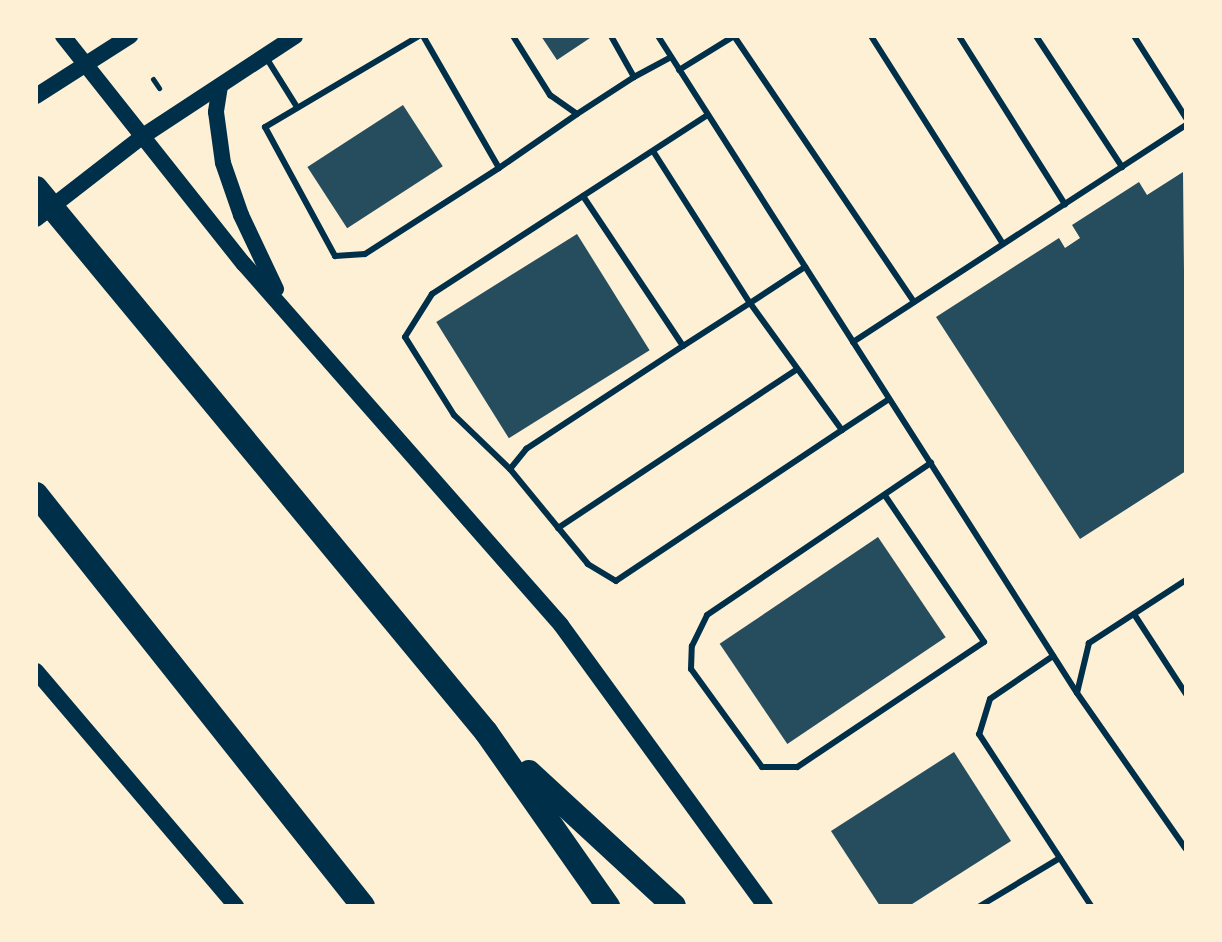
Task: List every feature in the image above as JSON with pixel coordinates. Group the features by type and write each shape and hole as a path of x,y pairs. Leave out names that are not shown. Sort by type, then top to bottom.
{"highway":[{"path":"36,188 486,732 608,906"},
{"path":"36,494 363,906"},
{"path":"486,732 674,906"}],"main road":[{"path":"63,36 244,264 284,305 341,377 561,625 765,906"},
{"path":"36,96 130,36"},
{"path":"36,219 143,136 295,36"},
{"path":"220,86 216,112 223,163 241,215 284,305"},
{"path":"36,671 236,906"}],"lane":[{"path":"499,168 421,36 265,127 335,256 365,254 499,168 634,77 671,57"},
{"path":"513,36 550,95 577,114"},
{"path":"611,36 634,77"},
{"path":"658,36 1077,693 1186,849"},
{"path":"679,70 734,36 914,302"},
{"path":"871,36 1003,244"},
{"path":"959,36 1065,204"},
{"path":"1036,36 1122,167"},
{"path":"1134,36 1186,118"},
{"path":"265,56 297,107"},
{"path":"708,115 432,294 405,337 454,415 510,469 588,564 616,581 889,399"},
{"path":"853,342 1186,125"},
{"path":"653,151 750,303 842,430"},
{"path":"583,196 683,346"},
{"path":"510,469 526,449 805,267"},
{"path":"558,528 797,369"},
{"path":"886,497 984,642 797,767 762,767 691,669 692,646 707,615 886,497 931,463"},
{"path":"1077,693 1089,643 1186,580"},
{"path":"1134,614 1186,694"},
{"path":"1053,656 990,699 979,734 1091,906"},
{"path":"980,906 1060,858"}],"path":[{"path":"153,79 159,88"}],"building":[{"path":"541,36 593,36 557,60"},
{"path":"403,105 443,166 347,228 307,167"},
{"path":"1183,172 1186,471 1080,539 936,317 1059,238 1065,248 1080,238 1072,225 1139,182 1147,195"},
{"path":"577,234 650,350 509,438 436,322"},
{"path":"878,537 946,637 787,744 720,644"},
{"path":"954,752 1011,841 909,906 880,906 831,831"}]}
